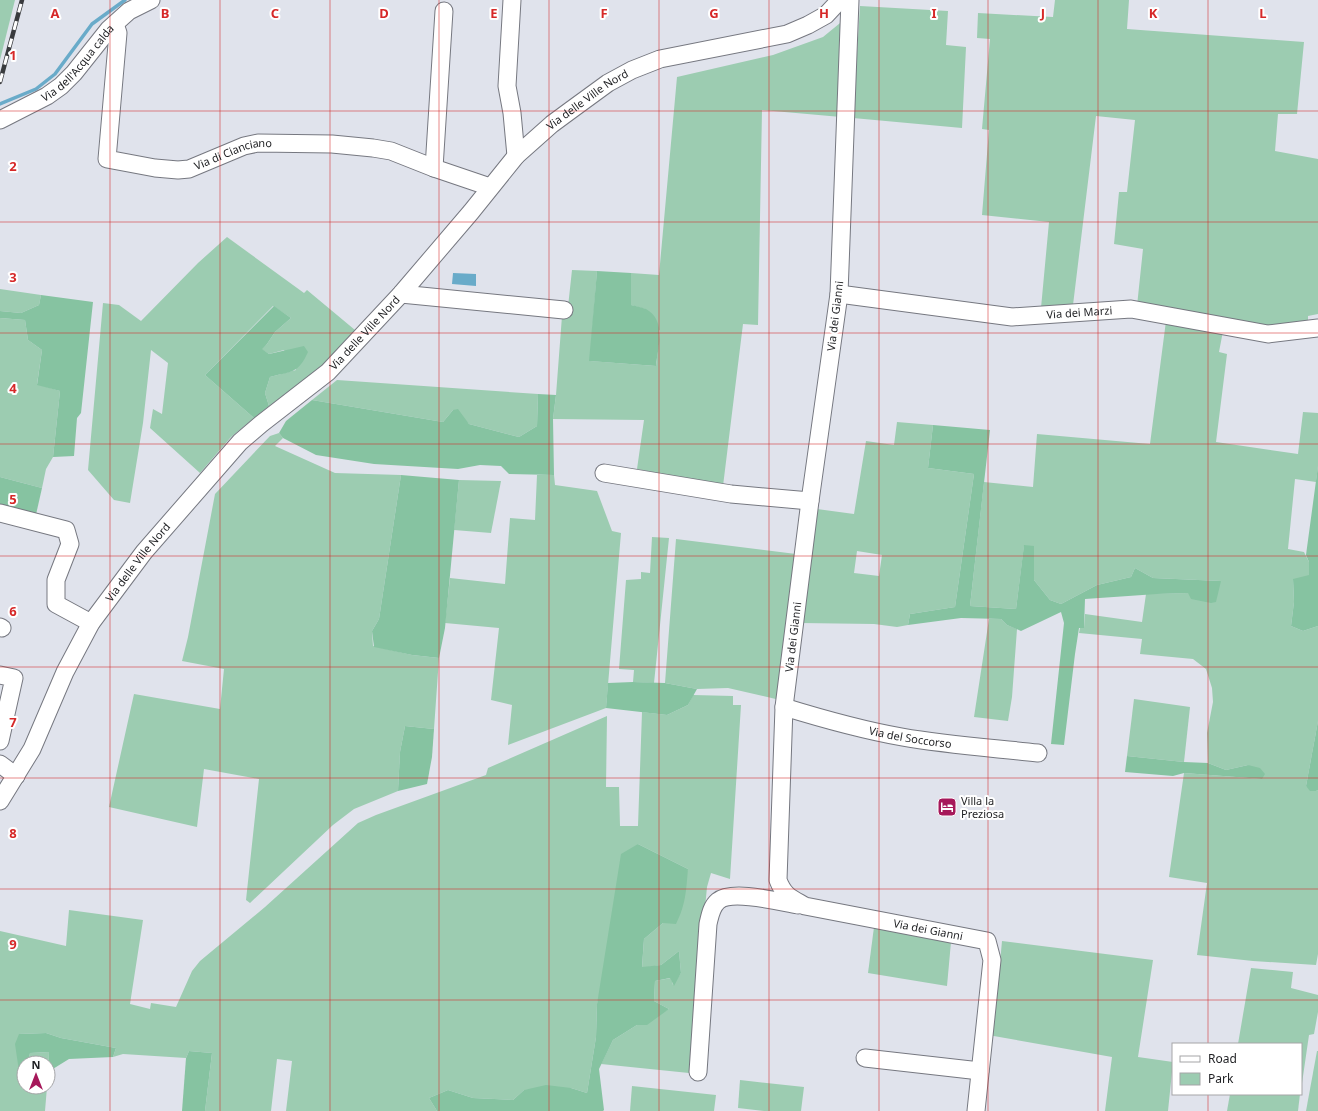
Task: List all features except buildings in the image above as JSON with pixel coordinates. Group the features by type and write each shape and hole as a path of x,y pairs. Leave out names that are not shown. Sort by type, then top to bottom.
{"street":[{"name":"Via dell'Acqua calda","path":"0,120 47,96 61,86 74,73 94,46 115,24 129,11 152,0"},
{"path":"512,0 507,86 512,113 516,156"},
{"name":"Via delle Ville Nord","path":"0,801 32,749 64,672 91,623 144,552 240,442 328,372 401,294 516,156 552,124 608,83 632,70 660,59 786,34 808,25 826,15 840,0"},
{"name":"Via dei Gianni","path":"850,0 839,294 810,501 784,707 778,880 782,890 790,898 805,906 987,941 992,960 976,1111"},
{"path":"434,168 444,11"},
{"name":"Via di Cianciano","path":"115,24 118,33 107,159 155,168 178,170 189,169 244,146 258,143 332,144 391,151 434,168 490,187"},
{"path":"401,294 564,310"},
{"name":"Via dei Marzi","path":"839,294 1012,317 1131,309 1268,334 1318,328"},
{"path":"604,474 731,494 810,501"},
{"path":"0,513 66,530 70,544 56,580 56,604 91,623"},
{"path":"0,675 14,678 0,741"},
{"name":"Via del Soccorso","path":"784,707 831,721 900,736 1038,753"},
{"path":"0,764 16,776"},
{"path":"698,1072 708,924 711,910 718,901 729,896 752,897 805,906"},
{"path":"865,1058 980,1071"}],"green space":[{"path":"0,0 15,0 0,60"},
{"path":"1055,0 1129,0 1127,29 1304,42 1297,114 1278,114 1275,151 1318,159 1318,314 1308,316 1308,323 1246,325 1137,306 1143,249 1114,244 1119,192 1127,192 1135,120 1096,116 1073,305 1041,308 1049,222 982,215 989,130 982,129 990,39 977,38 978,13 1053,17"},
{"path":"860,6 948,11 946,45 966,47 962,128 853,118"},
{"path":"845,19 841,117 762,110 758,325 743,324 723,486 637,469 644,420 553,419 562,316 567,316 572,270 597,271 590,361 656,366 660,331 645,309 631,305 631,273 659,275 677,77 773,55 823,37"},
{"path":"227,237 304,293 307,290 355,330 310,379 269,406 265,393 270,377 296,370 284,350 269,354 261,349 267,344 275,332 291,318 273,306 205,375 254,418 231,437 200,473 150,428 153,409 162,414 168,363 151,350 143,423 130,503 114,500 88,470 103,303 119,305 141,321 198,263"},
{"path":"597,271 631,273 631,305 646,309 653,314 659,327 660,335 656,366 589,361"},
{"path":"0,289 41,295 39,305 21,313 0,311"},
{"path":"41,295 93,302 81,413 77,418 74,456 53,457 60,391 37,385 42,350 28,340 25,320 0,318 0,311 21,313 39,305"},
{"path":"274,306 291,318 275,332 262,349 269,354 304,346 308,352 301,364 294,370 270,377 265,393 269,406 254,418 205,375"},
{"path":"0,318 25,320 28,340 42,350 37,384 60,391 53,457 46,469 42,488 0,477"},
{"path":"1166,321 1223,331 1219,352 1227,354 1216,442 1298,454 1303,412 1318,413 1318,466 1316,482 1295,479 1288,549 1304,552 1309,562 1309,576 1293,580 1294,602 1291,626 1303,631 1318,626 1318,721 1306,786 1316,791 1318,790 1318,954 1316,965 1253,961 1197,955 1207,883 1169,877 1184,773 1262,779 1248,765 1226,770 1208,763 1207,733 1213,702 1212,688 1206,669 1193,659 1140,654 1142,639 1079,633 1080,628 1084,628 1085,614 1142,622 1146,594 1188,593 1221,581 1153,578 1135,568 1131,577 1097,585 1061,604 1050,600 1034,580 1034,546 1024,546 1016,609 970,606 984,482 1033,487 1037,434 1150,444"},
{"path":"337,380 538,394 537,426 519,437 469,424 453,410 443,422 312,400"},
{"path":"538,394 556,395 553,419 554,475 509,474 501,466 480,465 458,469 374,464 316,455 283,438 279,433 286,421 312,400 443,422 453,410 458,409 469,424 519,437 537,426"},
{"path":"897,422 933,425 928,468 974,474 955,607 910,614 908,625 897,627 874,624 801,623 817,509 854,514 866,441 894,445","holes":["857,551 882,555 879,576 854,573"]},
{"path":"933,425 990,430 970,606 1016,609 1024,545 1034,546 1034,580 1050,600 1061,604 1097,585 1131,577 1135,568 1153,578 1221,581 1216,602 1211,603 1191,599 1188,593 1085,599 1084,628 1079,628 1064,745 1051,744 1064,623 1061,612 1021,631 1007,625 1001,619 961,618 908,625 910,614 955,607 974,474 928,468"},
{"path":"279,433 283,438 275,446 335,473 401,475 379,619 372,631 373,646 412,655 439,658 434,729 405,726 400,752 398,791 354,809 333,825 250,903 246,900 259,779 204,769 197,827 109,807 134,694 220,709 224,669 182,661 188,637 215,494 270,436"},
{"path":"1318,466 1318,626 1303,631 1291,626 1294,602 1293,579 1309,575 1309,562 1306,555"},
{"path":"401,475 459,480 445,628 439,658 412,655 374,647 372,631 379,619"},
{"path":"537,475 554,475 555,485 597,491 612,531 621,533 606,708 508,745 512,705 491,700 499,628 445,623 450,578 505,584 510,518 535,520"},
{"path":"0,477 42,488 35,519 0,511"},
{"path":"459,480 501,481 491,533 454,530"},
{"path":"652,537 669,538 654,683 633,682 634,670 619,669 626,580 641,579 641,572 650,573"},
{"path":"676,539 796,554 780,700 728,688 697,689 665,683"},
{"path":"989,619 1001,619 1007,625 1017,629 1012,697 1008,721 974,717"},
{"path":"608,683 665,683 697,689 688,705 667,715 606,708"},
{"path":"693,695 733,696 733,705 741,705 730,879 711,873 707,887 689,1073 601,1064 613,1040 637,1025 669,1009 654,1001 655,981 671,978 673,985 681,973 679,951 661,965 642,968 644,939 663,923 688,869 638,844 597,1004 596,1037 587,1093 571,1088 524,1090 513,1100 473,1098 448,1090 429,1098 437,1111 286,1111 292,1061 277,1059 271,1111 205,1111 212,1053 189,1051 186,1058 123,1054 113,1057 116,1048 61,1038 46,1033 19,1034 20,1055 16,1055 16,1095 46,1095 45,1111 0,1111 0,931 66,946 69,910 143,920 130,1004 150,1009 151,1003 176,1007 192,971 200,961 265,907 358,823 486,775 488,768 607,716 606,787 619,787 620,826 638,826 642,712 667,715 688,705"},
{"path":"1134,699 1190,707 1184,762 1127,756"},
{"path":"1318,721 1318,790 1310,791 1306,786"},
{"path":"405,726 434,729 432,757 427,784 398,791 400,752"},
{"path":"1127,756 1208,763 1226,770 1248,765 1260,768 1265,774 1262,779 1184,773 1173,776 1125,772"},
{"path":"638,844 688,869 684,904 676,924 663,923 644,939 642,967 661,965 679,951 681,973 674,986 670,978 655,981 654,1001 669,1009 647,1025 637,1025 613,1040 599,1069 604,1110 437,1111 429,1098 448,1090 473,1098 513,1100 524,1090 546,1085 571,1088 587,1093 596,1037 597,1004 621,854"},
{"path":"874,927 951,942 947,986 868,973"},
{"path":"1002,941 1153,960 1138,1057 1172,1062 1168,1111 1105,1111 1112,1057 988,1035 997,996"},
{"path":"1251,968 1293,972 1291,988 1318,995 1318,1012 1314,1034 1309,1035 1302,1083 1302,1043 1238,1043"},
{"path":"46,1033 61,1038 116,1048 113,1057 69,1059 56,1067 56,1055 49,1055 49,1052 17,1055 15,1044 19,1034"},
{"path":"189,1051 212,1053 205,1111 182,1111 186,1058"},
{"path":"1317,1051 1318,1111 1306,1111"},
{"path":"49,1052 49,1055 30,1055 30,1053"},
{"path":"740,1080 804,1087 801,1111 764,1111 738,1108"},
{"path":"632,1086 716,1095 714,1111 630,1111"},
{"path":"1230,1095 1300,1095 1298,1111 1227,1111"}],"water":[{"path":"453,273 476,274 476,286 452,284"}],"waterway":[{"path":"0,104 36,89 55,74 92,24 125,0"}],"railway":[{"path":"0,82 22,0"}],"place":[{"name":"Villa la Preziosa","path":"947,807"}]}
